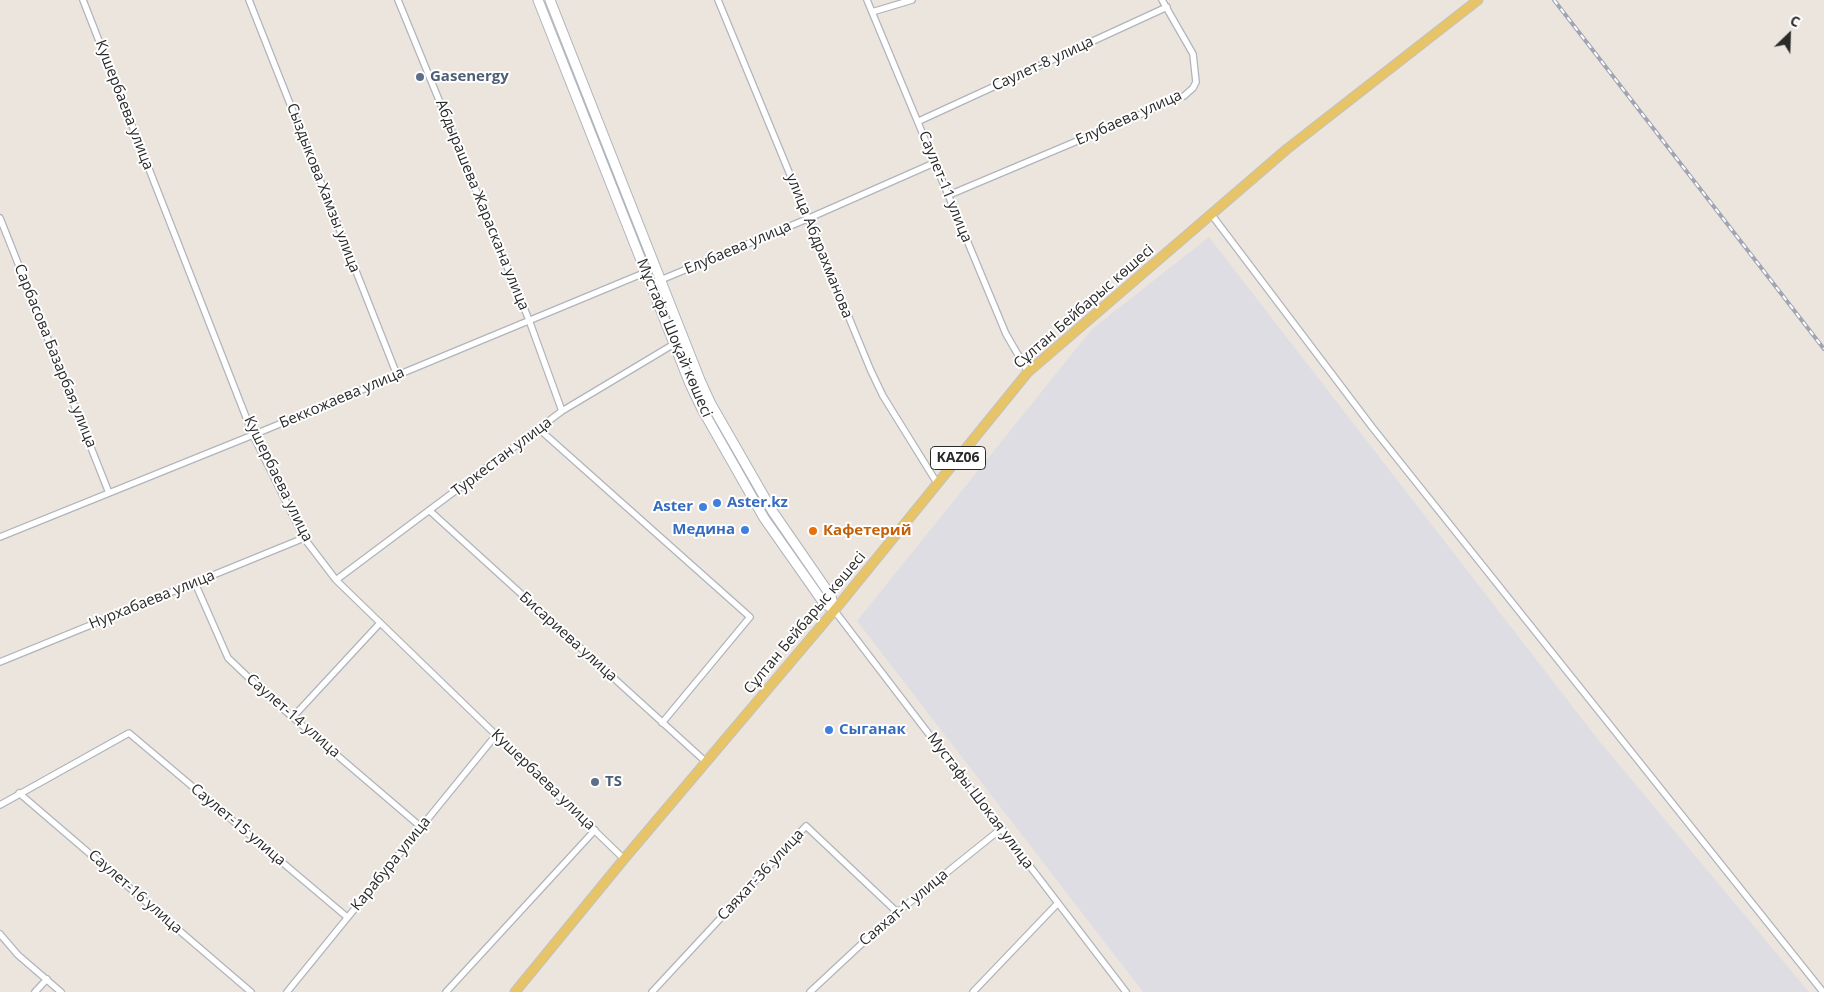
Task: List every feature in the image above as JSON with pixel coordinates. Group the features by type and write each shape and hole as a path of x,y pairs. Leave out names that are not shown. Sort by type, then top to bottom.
{"main road":[{"name":"Сұлтан Бейбарыс көшесі","path":"514,992 834,610 1028,372 1288,149 1478,0"}],"street":[{"name":"Кушербаева улица","path":"83,0 253,435 304,538 336,580 624,859"},
{"name":"Сыздыкова Хамзы улица","path":"249,0 397,375"},
{"name":"Абдырашева Жараскана улица","path":"398,0 529,320 562,411"},
{"name":"Мұстафа Шоқай көшесі","path":"538,0 674,344 702,409 764,518 823,602 834,610"},
{"name":"Мұстафа Шоқай көшесі","path":"550,0 711,404 773,512 831,596 834,610"},
{"name":"улица Абдрахманова","path":"718,0 807,219 883,396 937,483"},
{"name":"Саулет-11 улица","path":"867,0 1006,334 1028,372"},
{"path":"872,12 912,0"},
{"path":"1162,0 1167,7"},
{"name":"Елубаева улица","path":"948,195 1184,96 1196,82 1193,54 1167,7"},
{"name":"Саулет-8 улица","path":"918,121 1167,7"},
{"name":"Елубаева улица","path":"651,284 807,219 934,163"},
{"path":"1211,214 1372,427 1823,992"},
{"name":"Сарбасова Базарбая улица","path":"0,218 109,493"},
{"name":"Беккожаева улица","path":"0,537 253,435 656,268"},
{"name":"Туркестан улица","path":"336,580 562,411 674,344"},
{"path":"539,429 750,617 662,723"},
{"name":"Бисариева улица","path":"430,511 706,762"},
{"name":"Нурхабаева улица","path":"0,662 304,538"},
{"name":"Саулет-14 улица","path":"195,582 228,658 293,717 421,827"},
{"name":"Мустафы Шокая улица","path":"834,610 1126,992"},
{"path":"293,717 380,623"},
{"name":"Саулет-15 улица","path":"19,793 129,733 347,917"},
{"name":"Карабура улица","path":"286,992 496,735"},
{"path":"0,805 19,793"},
{"name":"Саулет-16 улица","path":"19,793 251,992"},
{"name":"Саяхат-36 улица","path":"652,992 806,826 897,912"},
{"name":"Саяхат-1 улица","path":"810,992 897,912 1002,828"},
{"path":"447,992 595,830"},
{"path":"973,992 1058,903"},
{"path":"0,934 18,955 61,992"},
{"path":"35,992 47,979"}],"shaded area":[{"path":"1209,237 1600,742 1809,992 1143,992 857,621 1092,329"}],"railway":[{"path":"1554,0 1824,349"}],"place":[{"name":"Gasenergy","path":"420,77"},
{"name":"Aster.kz","path":"717,503"},
{"name":"Aster","path":"703,507"},
{"name":"Медина","path":"745,530"},
{"name":"Кафетерий","path":"813,531"},
{"name":"Сыганак","path":"829,730"},
{"name":"TS","path":"595,782"}]}
